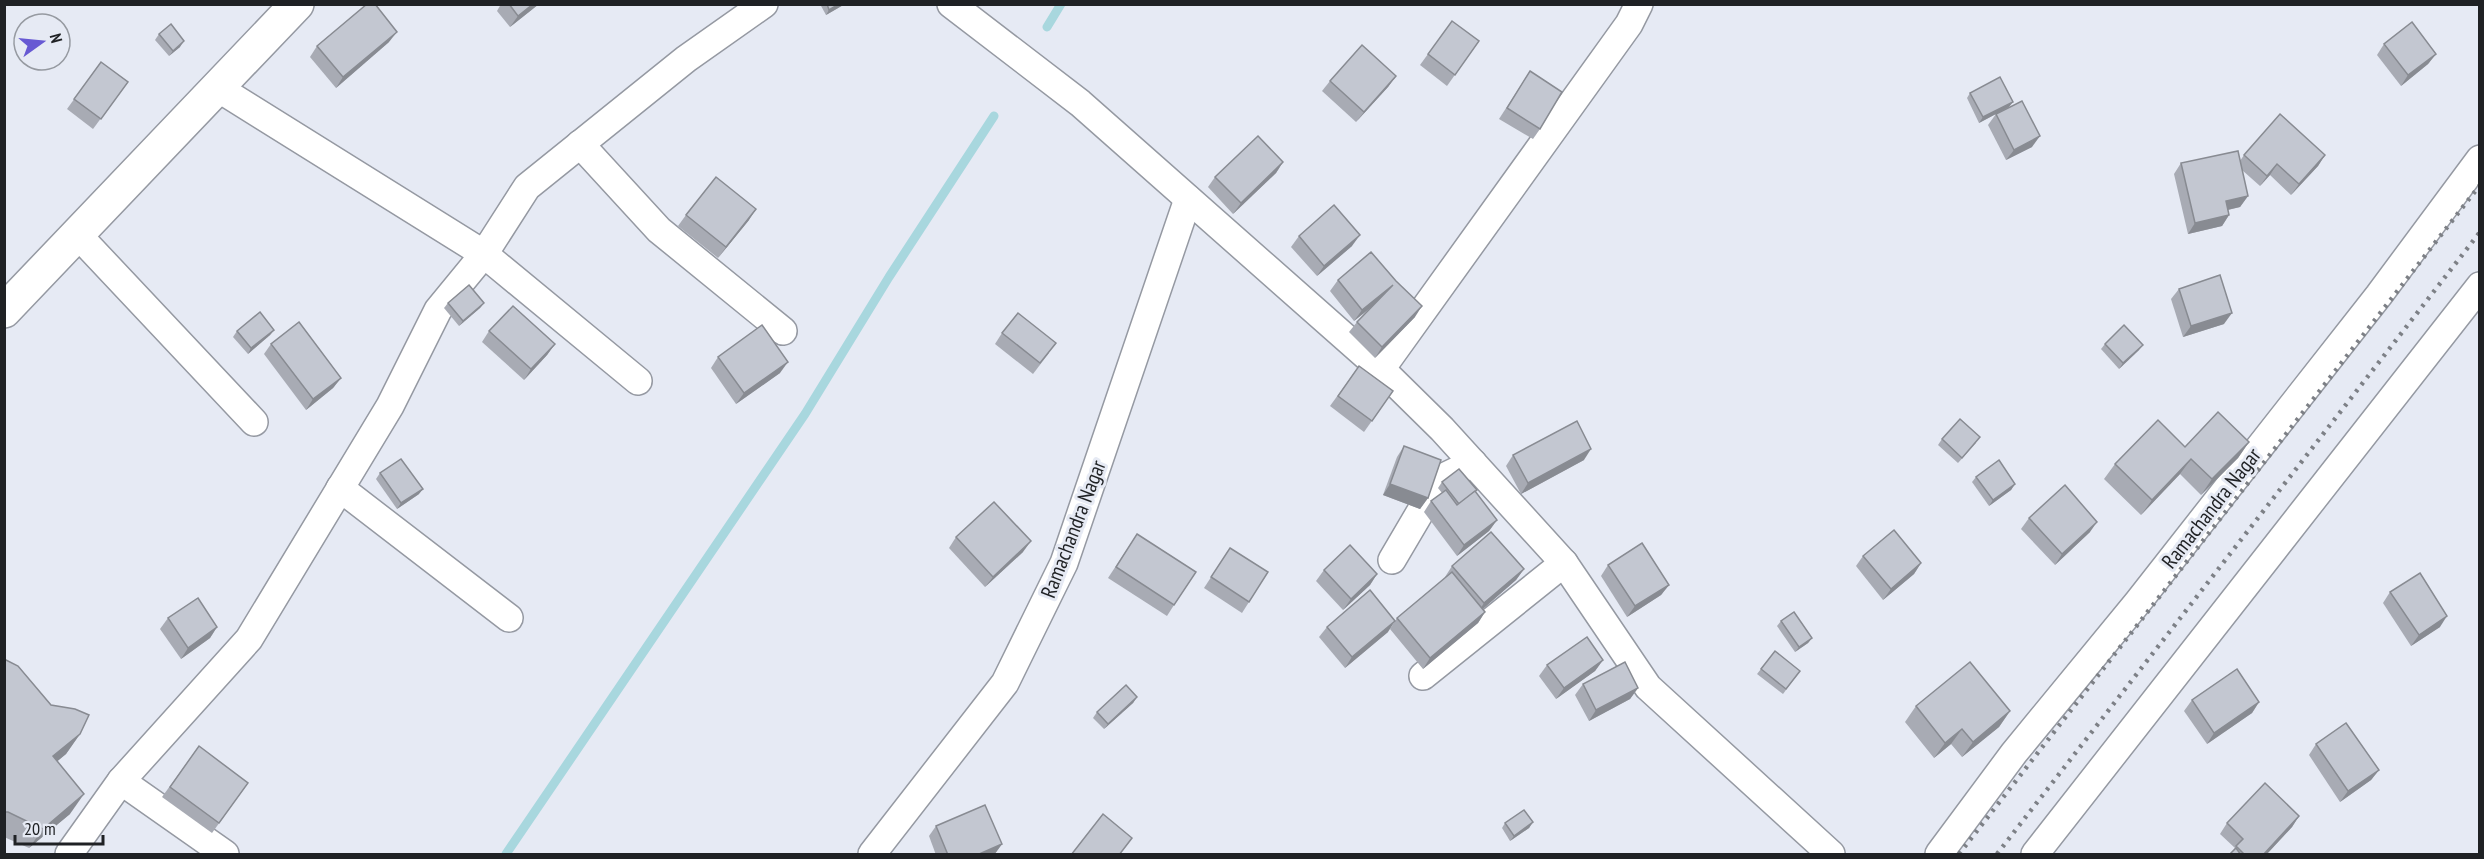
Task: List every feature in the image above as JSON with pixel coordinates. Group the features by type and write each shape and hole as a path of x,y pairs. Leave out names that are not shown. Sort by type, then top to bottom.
{"street":[{"path":"4,311 297,4"},
{"path":"69,855 121,781 249,639 390,406 438,310 484,254 527,187 686,59 764,4"},
{"path":"951,4 1080,103 1381,369 1473,463 1564,563 1648,687 1832,855"},
{"path":"1381,369 1608,54 1639,4"},
{"path":"218,88 484,254 638,381"},
{"path":"580,144 659,230 783,331"},
{"name":"Ramachandra Nagar","path":"1939,855 2014,753 2138,602 2379,295 2480,159"},
{"name":"Ramachandra Nagar","path":"872,855 1005,683 1064,563 1188,199"},
{"path":"77,234 254,422"},
{"path":"2035,855 2480,286"},
{"path":"1392,560 1435,487 1446,476 1473,463"},
{"path":"340,488 509,618"},
{"path":"1423,676 1564,563"},
{"path":"121,781 225,855"}],"building":[{"path":"367,4 375,4 397,32 343,77 317,46"},
{"path":"509,4 533,4 518,16"},
{"path":"827,4 839,4 829,10"},
{"path":"1452,21 1479,41 1455,75 1428,54"},
{"path":"2412,22 2436,54 2408,75 2384,44"},
{"path":"171,24 184,41 173,51 159,34"},
{"path":"1362,45 1396,76 1364,112 1330,81"},
{"path":"101,62 128,82 101,119 74,99"},
{"path":"1530,71 1562,92 1540,129 1507,108"},
{"path":"2000,77 2013,102 1983,117 1970,93"},
{"path":"2022,101 2040,136 2014,150 1996,114"},
{"path":"2280,114 2325,155 2299,184 2277,164 2267,176 2244,155"},
{"path":"1258,136 1283,162 1241,203 1215,177"},
{"path":"2238,151 2248,196 2226,201 2229,215 2195,223 2181,163"},
{"path":"716,177 756,209 726,247 686,215"},
{"path":"1334,205 1360,235 1324,266 1299,236"},
{"path":"1371,252 1422,306 1382,347 1357,322 1393,285 1362,310 1338,280"},
{"path":"2220,275 2232,313 2191,326 2179,289"},
{"path":"469,285 484,303 463,321 448,303"},
{"path":"513,306 555,344 531,369 489,331"},
{"path":"260,312 274,330 251,348 237,331"},
{"path":"1018,313 1056,343 1040,363 1002,333"},
{"path":"299,322 341,378 313,399 271,344"},
{"path":"762,325 788,362 744,393 718,357"},
{"path":"2124,325 2143,345 2123,363 2105,344"},
{"path":"1359,366 1393,391 1372,421 1338,396"},
{"path":"2218,412 2249,442 2212,479 2191,459 2152,500 2115,464 2158,420 2185,447"},
{"path":"1960,419 1980,437 1962,458 1942,439"},
{"path":"1577,421 1591,449 1528,483 1513,455"},
{"path":"1404,446 1441,460 1428,498 1390,484"},
{"path":"401,459 423,489 401,503 380,473"},
{"path":"1999,460 2015,484 1993,500 1976,477"},
{"path":"1459,469 1477,490 1459,504 1442,482"},
{"path":"2065,485 2097,522 2062,554 2029,518"},
{"path":"1446,490 1457,505 1475,491 1497,520 1464,545 1431,501"},
{"path":"994,502 1031,541 993,577 956,537"},
{"path":"1894,530 1921,563 1891,589 1863,556"},
{"path":"1491,532 1524,569 1484,603 1452,566"},
{"path":"1137,534 1196,572 1174,605 1116,567"},
{"path":"1642,543 1669,585 1635,606 1608,565"},
{"path":"1350,545 1377,574 1351,599 1324,570"},
{"path":"1230,548 1268,572 1249,602 1211,577"},
{"path":"1452,572 1485,612 1430,658 1397,618"},
{"path":"2420,573 2447,616 2419,635 2390,592"},
{"path":"1370,590 1395,621 1352,657 1327,627"},
{"path":"198,598 217,627 188,648 168,618"},
{"path":"1794,612 1812,638 1799,647 1781,621"},
{"path":"1587,637 1603,660 1564,688 1547,665"},
{"path":"1775,651 1800,671 1786,689 1761,669"},
{"path":"4,659 18,666 51,705 75,709 89,715 80,734 53,756 84,794 43,829 4,812"},
{"path":"1625,662 1638,688 1596,710 1583,684"},
{"path":"1970,662 2010,711 1973,742 1962,729 1945,743 1916,706"},
{"path":"2237,669 2259,702 2214,733 2192,700"},
{"path":"1126,685 1137,697 1108,724 1097,712"},
{"path":"2346,723 2379,770 2348,791 2316,744"},
{"path":"199,746 248,783 219,823 170,787"},
{"path":"2265,783 2299,816 2263,855 2245,855 2236,846 2243,839 2227,823"},
{"path":"985,805 1002,844 977,855 948,855 936,826"},
{"path":"1524,810 1533,822 1514,836 1505,823"},
{"path":"1103,814 1132,838 1119,855 1071,855"},
{"path":"2236,848 2241,855 2229,855"}],"waterway":[{"path":"1047,27 1061,4"},
{"path":"506,854 805,414 889,277 994,116"}],"railway":[{"path":"1959,854 2480,185"},
{"path":"1997,854 2480,232"}]}
